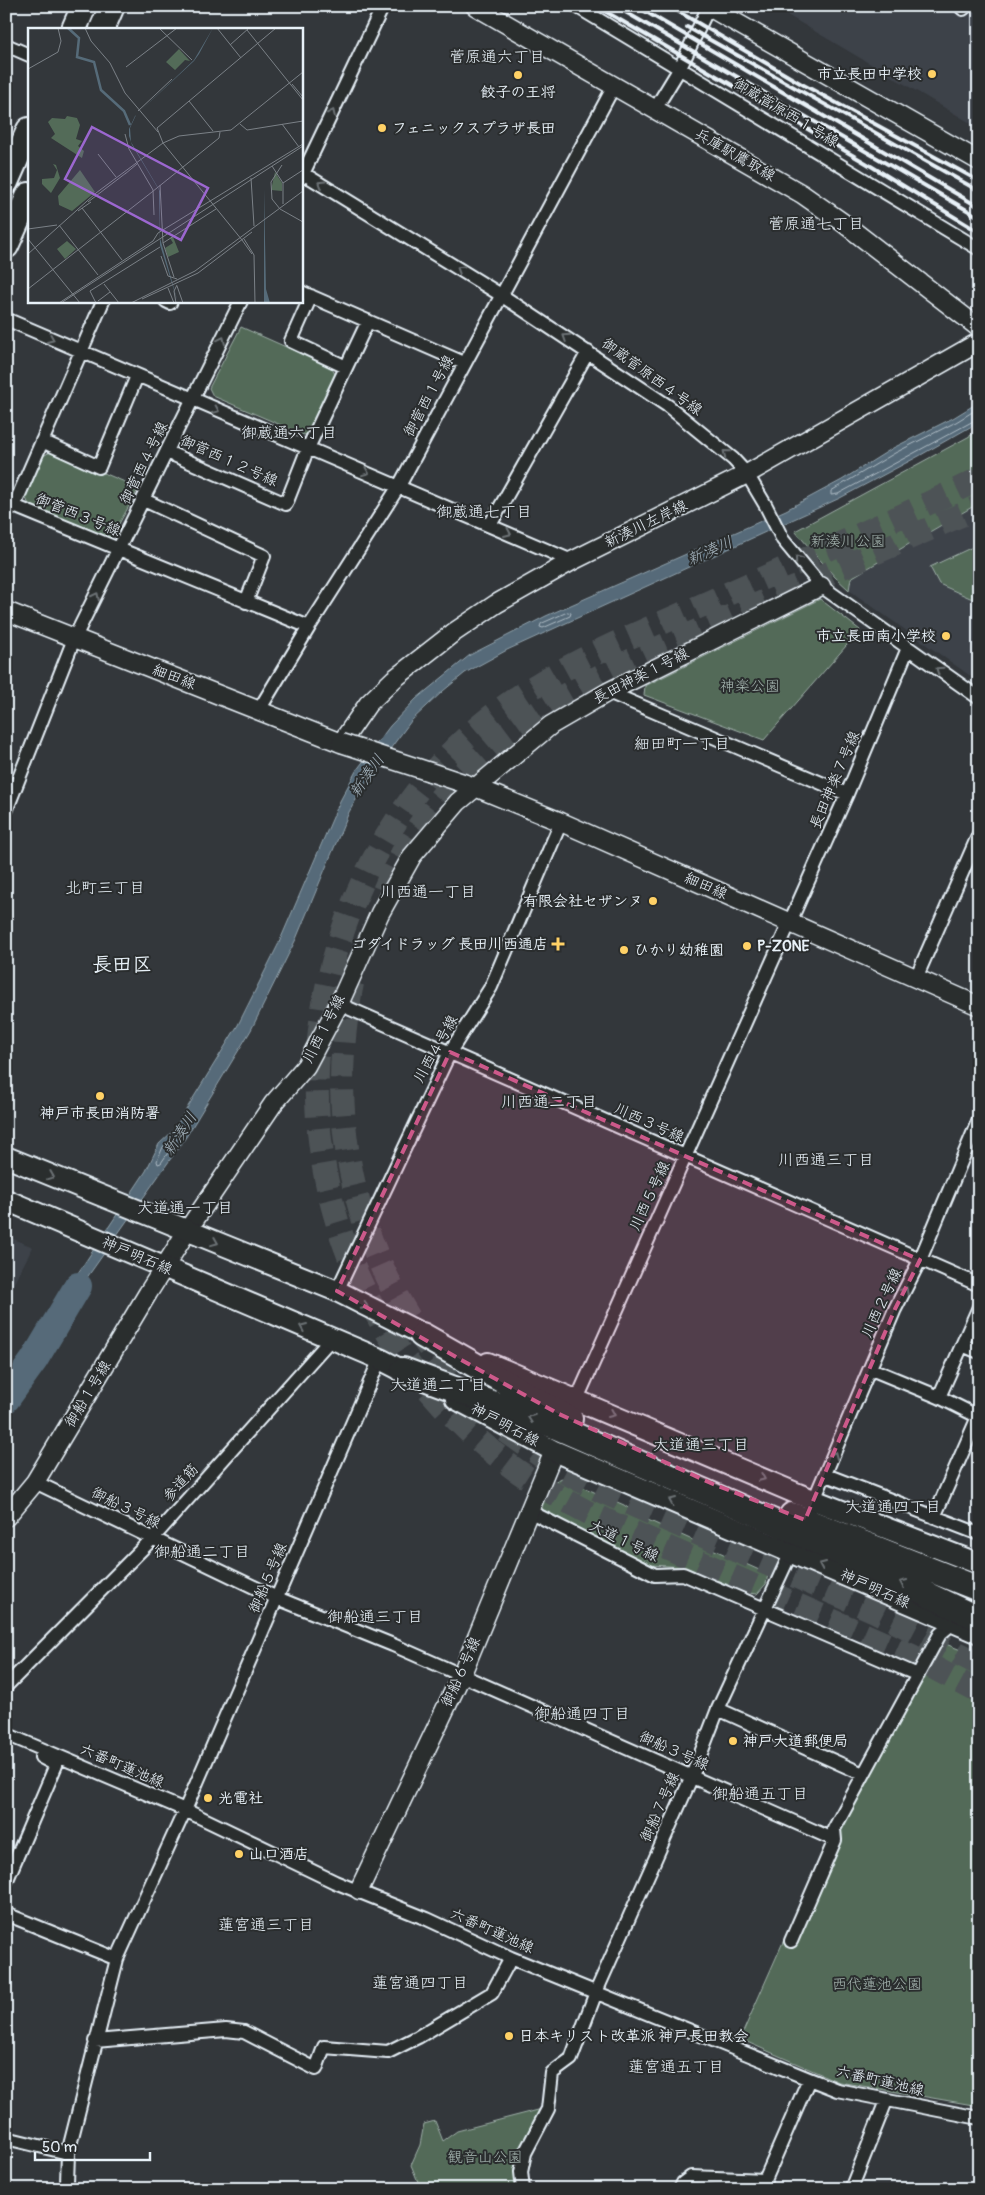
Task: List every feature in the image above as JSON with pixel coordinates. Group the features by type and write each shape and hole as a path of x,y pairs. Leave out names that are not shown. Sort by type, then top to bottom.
{"highway":[{"path":"74,28 84,6"},
{"path":"102,28 112,6"},
{"path":"6,182 28,132"},
{"path":"6,246 28,197"},
{"path":"422,1335 559,1414 803,1527 979,1619"},
{"path":"403,1370 554,1426 803,1527 979,1589"}],"main road":[{"name":"神戸明石線","path":"6,1157 337,1292 422,1335 577,1399 803,1527 953,1623 979,1633"},
{"name":"神戸明石線","path":"6,1200 380,1359 554,1451 803,1527 979,1564"}],"street":[{"path":"383,6 302,174 501,295"},
{"name":"兵庫駅鷹取線","path":"475,6 805,197 979,328"},
{"name":"御蔵菅原西１号線","path":"576,6 979,249"},
{"path":"655,109 680,68 708,6 979,161"},
{"path":"6,45 28,55"},
{"name":"御菅西１号線","path":"259,710 308,627 400,486 464,363 614,86"},
{"path":"346,367 291,341 306,294 464,363"},
{"name":"御蔵菅原西４号線","path":"501,295 668,406 733,459 747,474 783,540 821,586 979,698"},
{"name":"御菅西３号線","path":"103,302 14,506 308,627"},
{"name":"御菅西４号線","path":"6,810 74,639 241,302"},
{"path":"6,319 572,561"},
{"name":"御菅西１２号線","path":"167,452 286,504 308,448 368,321"},
{"name":"新湊川左岸線","path":"341,743 368,704 401,674 453,633 496,604 572,561 747,474 979,342"},
{"path":"490,525 588,352"},
{"path":"42,441 99,467 137,376"},
{"path":"144,500 264,556 246,602"},
{"name":"長田神楽１号線","path":"475,787 551,724 608,692 821,586"},
{"name":"細田線","path":"6,611 341,743 475,787 561,822 979,1006"},
{"name":"長田神楽７号線","path":"789,923 847,794 908,648"},
{"path":"608,692 847,794"},
{"name":"川西１号線","path":"156,1263 179,1227 273,1104 306,1066 339,1004 380,912 412,856 458,802 475,787"},
{"name":"川西４号線","path":"337,1292 450,1052 491,987 561,822"},
{"path":"916,978 979,834"},
{"name":"川西５号線","path":"577,1399 789,923"},
{"name":"川西３号線","path":"339,1004 920,1260 979,1284"},
{"name":"川西２号線","path":"803,1527 895,1309 920,1260 979,1119"},
{"name":"御船１号線","path":"6,1517 35,1482 156,1263"},
{"path":"939,1398 979,1307"},
{"name":"参道筋","path":"6,1686 152,1539 332,1339"},
{"path":"962,1345 979,1352"},
{"name":"御船５号線","path":"68,2187 68,2153 117,1959 185,1810 380,1359"},
{"path":"870,1369 939,1398 978,1417 934,1517"},
{"name":"御船６号線","path":"359,1890 461,1676 554,1451"},
{"path":"826,1475 979,1534"},
{"name":"御船３号線","path":"35,1482 277,1598 393,1645 834,1840"},
{"name":"大道１号線","path":"529,1511 655,1575 683,1574 918,1676"},
{"name":"御船７号線","path":"524,2189 521,2172 525,2153 548,2109 552,2073 571,2059 596,1992 692,1776 718,1709 803,1527"},
{"path":"791,1941 834,1840 834,1829 940,1634 953,1623"},
{"path":"718,1709 864,1774"},
{"path":"6,1736 56,1765 6,1882"},
{"name":"六番町蓮池線","path":"6,1736 185,1810 327,1878 359,1890 511,1958 837,2090 979,2118"},
{"path":"6,1914 117,1959"},
{"path":"95,2042 226,2030 244,2032 316,2070 324,2047 388,2052 418,2037 492,1993 511,1958"},
{"path":"680,2189 683,2183 691,2177 765,2180 809,2079"},
{"path":"851,2189 886,2101"},
{"path":"6,2138 68,2153"}],"highlighted area":[{"path":"450,1052 920,1260 895,1309 805,1520 713,1484 559,1414 337,1291"}],"shaded area":[{"name":"市立長田中学校","path":"772,6 950,6 965,19 976,6 979,6 979,128"},
{"name":"市立長田南小学校","path":"979,503 979,682 849,590 851,578"},
{"path":"6,1236 33,1247 6,1298"}],"green space":[{"path":"241,327 331,367 335,374 309,433 304,435 213,396 209,388"},
{"name":"新湊川公園","path":"979,431 979,503 851,578 849,590 835,577 795,531"},
{"path":"52,451 139,488 110,540 30,507 25,496 43,456"},
{"path":"979,544 979,602 939,584 930,567"},
{"name":"神楽公園","path":"820,599 860,630 764,740 644,695 645,686"},
{"path":"562,1478 624,1505 639,1516 768,1574 766,1584 757,1594 748,1593 686,1567 650,1565 544,1514 541,1504 549,1484"},
{"name":"西代蓮池公園","path":"943,1643 979,1657 979,2106 839,2082 740,2039 826,1845 828,1826 910,1680 920,1684"},
{"name":"観音山公園","path":"542,2109 521,2150 514,2169 517,2189 421,2189 411,2165 420,2145 424,2124 435,2121 443,2141 457,2131"}],"water":[{"path":"979,402 979,422 919,456 840,498 507,650 465,673 411,721 369,777 349,812 296,939 251,1030 186,1137 31,1357 6,1399 6,1381 146,1171 159,1144 173,1131 238,1025 278,945 340,801 356,771 390,726 416,699 470,655 546,616 786,510 842,480 893,448 953,418"}],"waterway":[{"name":"新湊川","path":"6,1399 34,1360 78,1286"}],"tunnel":[{"path":"979,479 913,511 627,638 570,666 517,698 468,736 424,783 405,809 387,835 358,892 346,922 325,998 317,1075 321,1151 338,1224 366,1295 406,1360 456,1419 516,1470 587,1512 912,1656 979,1692"},
{"path":"384,891 405,848 430,810 459,777 491,747 526,720 603,674 645,654 979,507"},
{"path":"352,983 344,1041 342,1097 348,1152 359,1205 377,1257 402,1306 433,1353 470,1398"},
{"path":"506,1431 561,1470 599,1490 875,1611 979,1664"}],"railway":[{"path":"596,6 866,163 979,232"},
{"path":"615,6 979,217"},
{"path":"636,6 979,207"},
{"path":"669,6 800,83 979,181"},
{"path":"687,27 979,191"}],"place":[{"name":"市立長田中学校","path":"932,74"},
{"name":"餃子の王将","path":"518,75"},
{"name":"フェニックスプラザ長田","path":"382,128"},
{"name":"市立長田南小学校","path":"946,636"},
{"name":"有限会社セザンヌ","path":"653,901"},
{"name":"ゴダイドラッグ 長田川西通店","path":"558,944"},
{"name":"P-ZONE","path":"747,946"},
{"name":"ひかり幼稚園","path":"624,950"},
{"name":"神戸市長田消防署","path":"100,1096"},
{"name":"神戸大道郵便局","path":"733,1741"},
{"name":"光電社","path":"208,1798"},
{"name":"山口酒店","path":"239,1854"},
{"name":"日本キリスト改革派 神戸長田教会","path":"509,2036"}],"district":[{"name":"菅原通六丁目","path":"497,57"},
{"name":"菅原通七丁目","path":"816,224"},
{"name":"御蔵通六丁目","path":"289,433"},
{"name":"御蔵通七丁目","path":"484,512"},
{"name":"細田町一丁目","path":"682,744"},
{"name":"北町三丁目","path":"105,888"},
{"name":"川西通一丁目","path":"428,892"},
{"name":"長田区","path":"122,964"},
{"name":"川西通二丁目","path":"549,1102"},
{"name":"川西通三丁目","path":"826,1160"},
{"name":"大道通一丁目","path":"185,1208"},
{"name":"大道通二丁目","path":"438,1385"},
{"name":"大道通三丁目","path":"701,1445"},
{"name":"大道通四丁目","path":"893,1507"},
{"name":"御船通二丁目","path":"202,1552"},
{"name":"御船通三丁目","path":"375,1617"},
{"name":"御船通四丁目","path":"582,1714"},
{"name":"御船通五丁目","path":"760,1794"},
{"name":"蓮宮通三丁目","path":"266,1925"},
{"name":"蓮宮通四丁目","path":"420,1983"},
{"name":"蓮宮通五丁目","path":"676,2067"}]}
